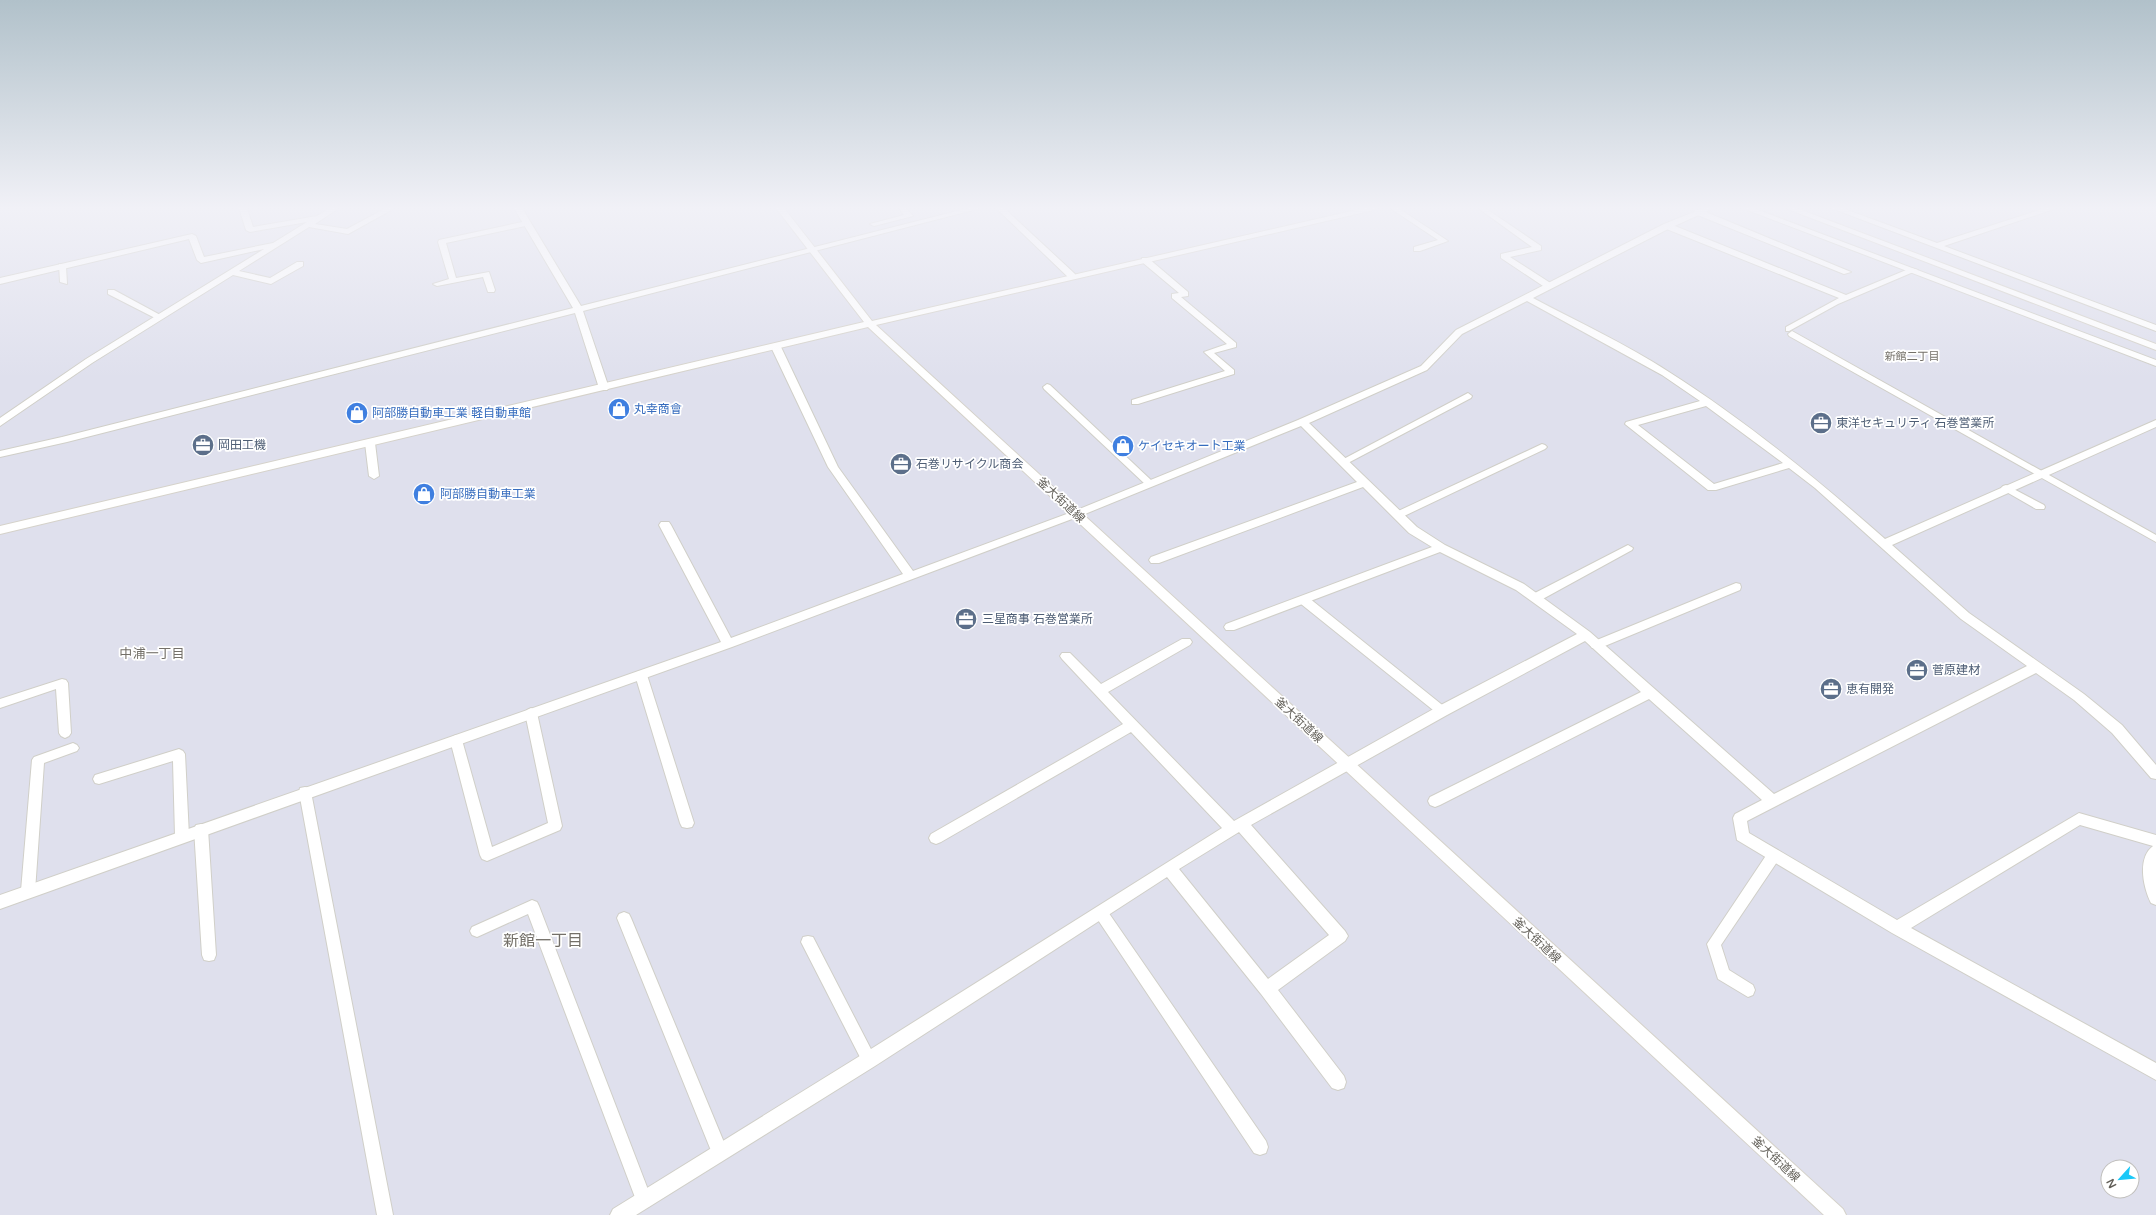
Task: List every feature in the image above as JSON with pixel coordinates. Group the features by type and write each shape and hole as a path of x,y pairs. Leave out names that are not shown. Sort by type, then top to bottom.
{"street":[{"path":"0,281 68,265"},
{"path":"0,423 89,361 244,265"},
{"path":"232,272 271,281 299,265"},
{"path":"552,265 578,308 604,388"},
{"path":"0,454 78,436 749,265"},
{"name":"釜大街道線","path":"823,265 871,325 1837,1215"},
{"path":"1060,265 1072,276"},
{"path":"0,530 1123,265"},
{"path":"0,902 305,792 728,644 1076,514 1302,422 1424,368 1459,332 1591,265"},
{"path":"1900,265 2156,363"},
{"path":"1939,265 2156,347"},
{"path":"1986,265 2156,328"},
{"path":"1526,297 1665,373 1708,402 1791,464 1819,486 1965,616 2079,697 2117,729 2156,774"},
{"path":"776,347 833,467 910,575"},
{"path":"1708,402 1630,424 1712,488 1791,464"},
{"path":"1302,422 1413,530 1441,548 1520,587 1591,640 1772,801"},
{"path":"1884,544 2006,488 2156,423"},
{"path":"1155,560 1365,483"},
{"path":"665,525 728,644"},
{"path":"1230,628 1305,601 1441,548"},
{"path":"619,1215 869,1060 1237,826 1348,765 1442,710 1591,640"},
{"path":"1099,691 1186,642"},
{"path":"1066,656 1133,725 1237,826 1340,936 1267,989"},
{"path":"2036,667 1740,818 1742,836 1897,928 2156,1072"},
{"path":"1435,801 1650,693"},
{"path":"936,838 1133,725"},
{"path":"1897,928 2079,819 2156,841"},
{"path":"2156,851 2150,865 2150,880 2156,898"},
{"path":"1169,868 1267,989 1338,1082"}],"lane":[{"path":"448,265 453,281"},
{"path":"1135,402 1231,372 1208,352 1233,345 1175,296 1185,294 1150,265"},
{"path":"1517,265 1549,286"},
{"path":"1763,265 1844,297"},
{"path":"1829,265 1847,272"},
{"path":"62,266 64,282"},
{"path":"1914,270 1844,297 1817,310 1790,331 2156,539"},
{"path":"436,284 486,274 491,290"},
{"path":"112,292 160,317"},
{"path":"1047,387 1150,483"},
{"path":"1343,462 1468,396"},
{"path":"370,443 374,476"},
{"path":"1398,515 1542,447"},
{"path":"2006,488 2040,507"},
{"path":"1535,598 1628,548"},
{"path":"1591,640 1736,587"},
{"path":"1305,601 1442,710"},
{"path":"641,675 687,823"},
{"path":"0,704 62,683 65,733"},
{"path":"456,740 487,854 555,826 531,713"},
{"path":"28,891 38,760 73,748"},
{"path":"99,779 179,754 182,836"},
{"path":"305,792 385,1215"},
{"path":"201,829 209,955"},
{"path":"1748,990 1723,974 1714,944 1774,855"},
{"path":"477,930 532,906 644,1200"},
{"path":"1101,913 1260,1147"},
{"path":"624,918 720,1152"},
{"path":"808,942 869,1060"}],"place":[{"name":"丸幸商會","path":"619,409"},
{"name":"阿部勝自動車工業 軽自動車館","path":"357,413"},
{"name":"東洋セキュリティ 石巻営業所","path":"1821,423"},
{"name":"岡田工機","path":"203,445"},
{"name":"ケイセキオート工業","path":"1123,446"},
{"name":"石巻リサイクル商会","path":"901,464"},
{"name":"阿部勝自動車工業","path":"424,494"},
{"name":"三星商事 石巻営業所","path":"966,619"},
{"name":"菅原建材","path":"1917,670"},
{"name":"恵有開発","path":"1831,689"}],"district":[{"name":"新館二丁目","path":"1912,356"},
{"name":"中浦一丁目","path":"152,654"},
{"name":"新館一丁目","path":"543,941"}]}
